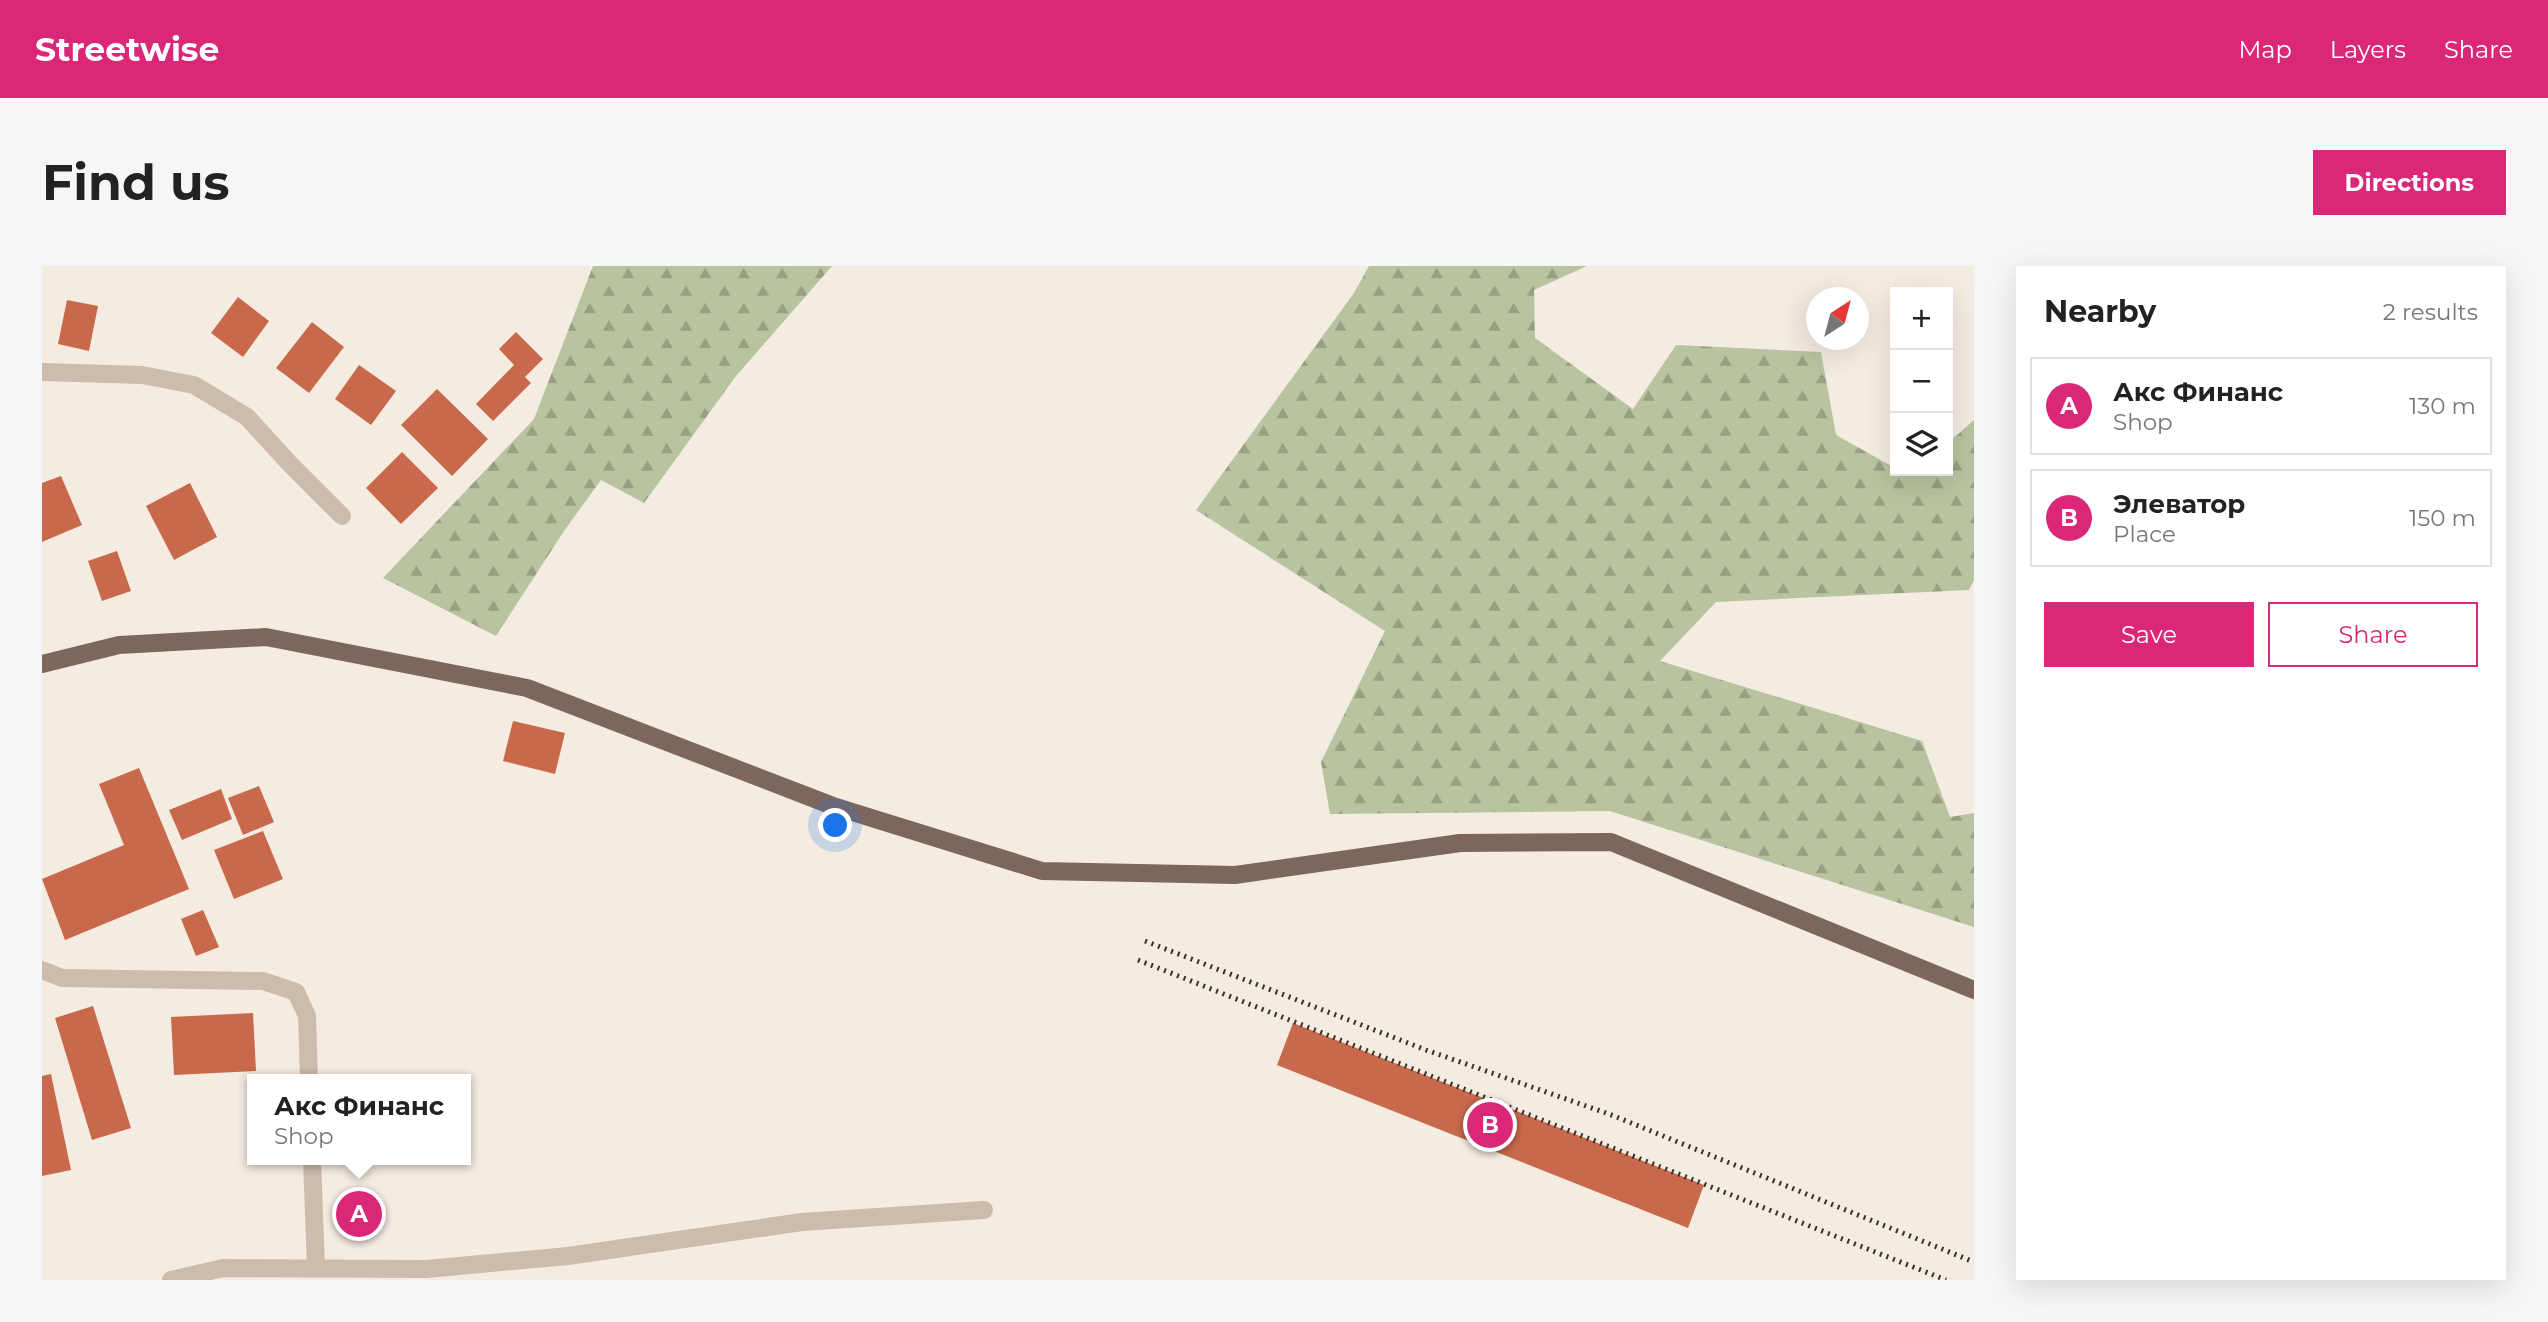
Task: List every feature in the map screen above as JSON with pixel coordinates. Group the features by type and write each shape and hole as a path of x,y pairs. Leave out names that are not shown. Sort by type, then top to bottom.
{"main road":[{"path":"42,664 119,645 266,637 527,688 833,806 1042,871 1235,876 1460,843 1611,842 1974,990"}],"street":[{"path":"42,372 142,374 194,385 247,417 342,516"},
{"path":"42,970 62,978 263,981 296,992 307,1016 309,1074"},
{"path":"312,1165 316,1268"},
{"path":"171,1280 223,1268 426,1269 568,1256 802,1222 984,1210"}],"green space":[{"path":"593,266 832,266 736,376 644,503 601,480 564,531 496,636 383,578 534,419"},
{"path":"1369,266 1587,266 1534,290 1535,338 1633,409 1676,345 1821,352 1836,435 1890,465 1890,476 1953,476 1953,439 1974,420 1974,580 1969,590 1716,602 1660,661 1922,741 1950,817 1974,813 1974,927 1610,811 1330,814 1321,762 1385,631 1196,510 1354,293"}],"building":[{"path":"238,297 269,321 243,357 211,333"},
{"path":"67,300 98,306 89,351 58,344"},
{"path":"312,322 344,347 309,393 276,368"},
{"path":"516,332 543,359 525,377 531,383 493,421 476,404 514,365 499,349"},
{"path":"359,365 396,391 371,425 335,399"},
{"path":"437,389 488,439 452,476 401,425"},
{"path":"402,452 438,488 401,524 366,488"},
{"path":"61,476 82,525 42,542 42,483"},
{"path":"190,483 217,537 174,560 146,506"},
{"path":"117,551 131,591 102,601 88,561"},
{"path":"513,721 565,733 555,774 503,761"},
{"path":"139,768 189,889 65,940 42,879 124,845 99,784"},
{"path":"259,786 274,822 243,835 228,798"},
{"path":"221,789 232,819 182,840 169,810"},
{"path":"263,831 283,879 234,899 214,850"},
{"path":"203,910 219,947 196,956 181,919"},
{"path":"93,1006 131,1128 92,1140 55,1018"},
{"path":"253,1013 256,1071 174,1075 171,1017"},
{"path":"1293,1023 1704,1185 1688,1228 1277,1065"},
{"path":"51,1074 71,1170 42,1176 42,1076"}],"railway":[{"path":"1145,941 1426,1050 1609,1114 1974,1262"},
{"path":"1138,960 1946,1280"}],"place":[{"name":"Элеватор","path":"1490,1125"},
{"name":"Акс Финанс","path":"359,1214"}]}
